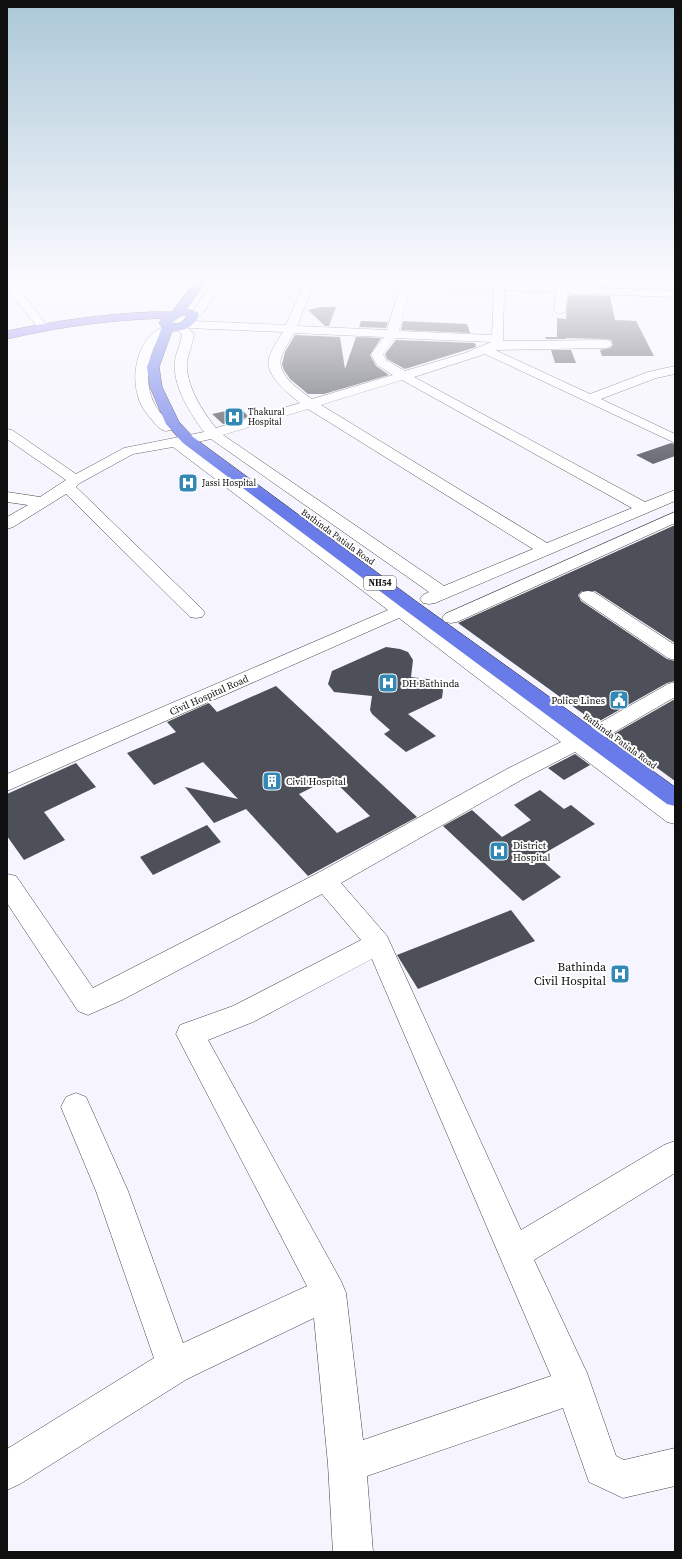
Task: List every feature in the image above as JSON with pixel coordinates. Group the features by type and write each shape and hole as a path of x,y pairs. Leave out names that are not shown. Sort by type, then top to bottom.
{"highway":[{"name":"NH54","path":"160,355 153,367 156,387 174,424 428,603"},
{"name":"Bathinda Patiala Road","path":"428,603 450,618 591,737 675,781"},
{"name":"NH54","path":"591,737 675,798"}],"street":[{"path":"183,355 181,365 183,381 200,417 194,438"},
{"path":"276,355 274,358 274,368 285,384 311,405 546,550"},
{"path":"378,355 381,362 404,376 644,508"},
{"path":"129,451 194,438 311,405 466,355"},
{"path":"511,355 589,399 675,439"},
{"path":"589,399 652,375 675,370"},
{"path":"652,375 675,384"},
{"path":"652,428 669,422"},
{"path":"7,524 71,484 129,451 138,442 174,424"},
{"path":"7,433 71,484 196,613"},
{"path":"194,438 428,603 591,737 675,816"},
{"path":"428,603 546,550 675,495"},
{"path":"7,497 43,502"},
{"path":"428,603 675,503"},
{"path":"450,618 675,517"},
{"path":"588,596 675,654"},
{"path":"428,603 468,610"},
{"name":"Civil Hospital Road","path":"7,783 428,603"},
{"path":"7,882 88,1003 112,992 325,881 515,774 591,737 675,688"},
{"path":"325,881 378,943 574,1386 602,1469 623,1480 675,1467"},
{"path":"352,1552 347,1464 329,1293 190,1034 243,1014 378,943"},
{"path":"76,1107 112,1191 174,1366"},
{"path":"514,1253 675,1156"},
{"path":"7,1471 174,1366 329,1293"},
{"path":"347,1464 574,1386"}],"building":[{"path":"284,355 343,355 345,369 350,355 370,355 376,366 389,375 324,394 308,394 290,379 282,364"},
{"path":"385,355 451,355 405,369 387,359"},
{"path":"552,355 573,355 576,363 555,363"},
{"path":"602,355 653,355 654,356 602,356"},
{"path":"240,408 249,417 223,424 212,414"},
{"path":"671,443 675,444 675,456 653,464 636,455"},
{"name":"Police Lines","path":"675,525 675,643 595,591 582,591 578,595 581,601 667,659 675,661 675,681 667,683 596,723 458,623"},
{"path":"386,647 408,652 413,660 411,677 435,680 443,690 442,698 408,714 436,736 406,752 384,734 390,730 372,714 370,710 372,696 334,692 328,684 332,671"},
{"name":"Civil Hospital","path":"276,686 417,817 308,876 246,809 214,823 185,787 238,799 203,762 154,785 127,753 176,732 167,722 209,703 217,712","holes":["331,778 370,816 337,833 299,794"]},
{"path":"675,699 675,781 612,735"},
{"path":"575,754 590,765 564,780 548,768"},
{"path":"76,763 96,787 44,812 65,840 24,860 7,836 7,794"},
{"path":"540,790 564,809 571,805 595,824 538,857 561,877 523,901 443,826 472,810 502,837 531,820 514,805"},
{"path":"207,825 221,842 153,875 140,857"},
{"path":"511,910 535,941 418,989 397,955"}],"place":[{"name":"Thakural Hospital","path":"234,417"},
{"name":"Jassi Hospital","path":"188,483"},
{"name":"DH Bathinda","path":"388,683"},
{"name":"Police Lines","path":"619,700"},
{"name":"Civil Hospital","path":"272,781"},
{"name":"District Hospital","path":"499,851"},
{"name":"Bathinda Civil Hospital","path":"620,974"}]}
